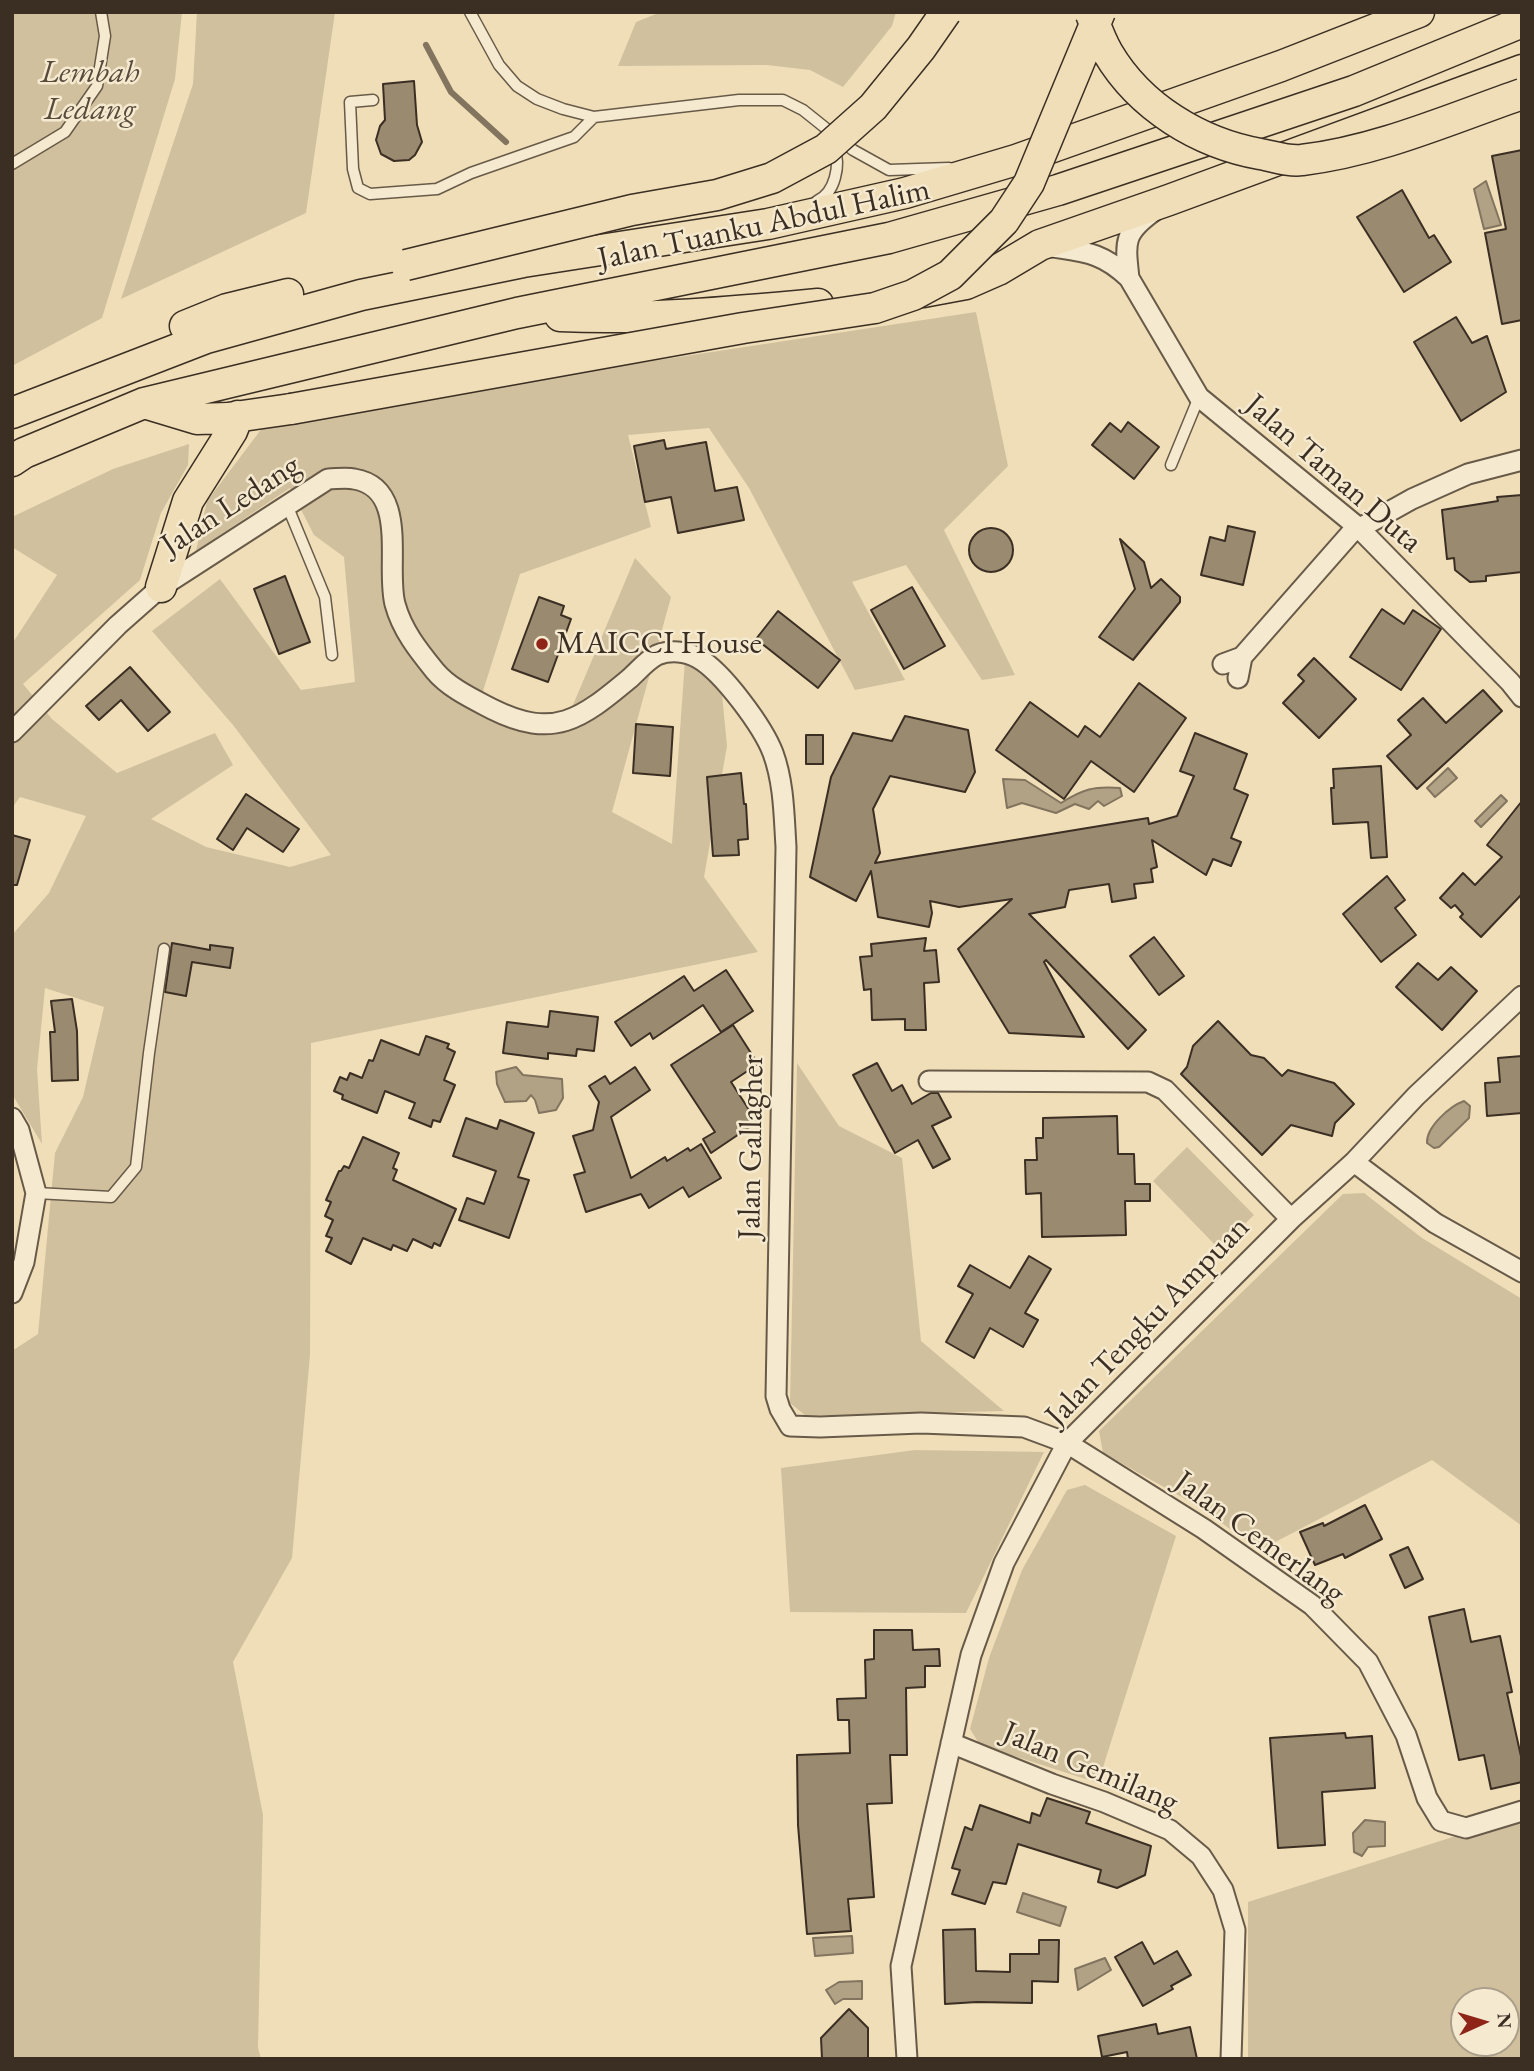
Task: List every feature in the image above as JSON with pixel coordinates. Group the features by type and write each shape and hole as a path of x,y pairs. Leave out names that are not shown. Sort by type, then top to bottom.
{"main road":[{"path":"12,411 85,364 227,309 632,210 718,195 772,178 826,149 873,107 946,12"},
{"path":"1090,12 1108,53 1134,87 1174,121 1231,149 1299,161 1364,148 1522,94"},
{"path":"144,403 197,419 291,409 743,328 875,308 913,295 950,275 1004,220 1029,183 1100,12"},
{"name":"Jalan Tuanku Abdul Halim","path":"12,411 206,338 360,295 523,262 768,224 905,194 1016,160 1281,65 1419,12"},
{"name":"Jalan Tuanku Abdul Halim","path":"12,461 24,453 144,403 517,313 889,238 1058,190 1354,91 1522,22"},
{"path":"517,313 607,318 712,313 881,299 966,285 1040,245 1169,201 1522,71"},
{"path":"161,587 188,501 232,431 238,416"}],"street":[{"name":"Jalan Taman Duta","path":"1129,278 1125,250 1130,234 1135,225 1169,201"},
{"name":"Jalan Taman Duta","path":"1040,245 1096,254 1116,265 1129,278 1199,397 1359,528 1522,697"},
{"path":"1223,664 1242,657 1343,540 1359,528 1369,525 1412,499 1468,474 1522,460"},
{"name":"Jalan Ledang","path":"12,732 118,625 161,587 328,479 356,479 376,489 391,512 394,601 404,631 437,674 465,695 507,716 545,725 570,721 604,700 656,656"},
{"name":"Jalan Gallagher","path":"656,656 677,651 698,658 716,672 752,715 773,753 783,793 786,847 776,1396 780,1409 790,1426 921,1423 1024,1427 1066,1443"},
{"path":"1238,678 1242,657"},
{"name":"Jalan Tengku Ampuan","path":"907,2059 901,1966 971,1655 1004,1563 1066,1443 1291,1219 1354,1162 1416,1096 1522,996"},
{"path":"929,1081 1148,1082 1165,1090 1291,1219"},
{"path":"12,1118 19,1130 36,1193 24,1262 12,1293"},
{"path":"1354,1162 1435,1223 1522,1272"},
{"name":"Jalan Cemerlang","path":"1066,1443 1203,1529 1312,1605 1368,1662 1406,1735 1427,1798 1441,1821 1466,1829 1522,1811"},
{"name":"Jalan Gemilang","path":"951,1743 1170,1830 1201,1857 1223,1890 1235,1930 1231,2059"}],"lane":[{"path":"12,164 65,132 97,86 105,36 102,12"},
{"path":"470,12 499,65 517,86 550,104 594,117 739,100 783,100 803,110 853,150 889,170 958,167 1016,160"},
{"path":"373,100 350,102 353,170 358,188 370,194 438,189 471,173 574,137 594,117"},
{"path":"768,224 823,198 835,178 837,156 827,129"},
{"path":"1171,465 1199,397"},
{"path":"287,504 325,597 332,656"},
{"path":"36,1193 111,1197 136,1167 164,949"}],"green space":[{"name":"Lembah Ledang","path":"12,12 182,12 175,79 102,318 12,366"},
{"path":"197,12 335,12 306,213 121,299 193,84"},
{"path":"661,12 896,12 892,26 843,87 810,70 767,65 618,66 636,22"},
{"path":"976,312 1008,466 944,530 1015,675 982,680 906,565 852,582 905,680 855,690 749,488 709,428 628,435 651,527 520,574 477,710 562,731 635,558 671,597 612,812 672,844 685,660 721,684 727,746 704,877 758,952 311,1043 310,1355 292,1558 233,1662 263,1815 258,2047 261,2059 12,2059 12,1351 38,1334 55,1153 83,1097 104,1007 45,988 37,1069 42,1144 12,1094 12,935 49,893 86,816 20,797 12,808 12,644 57,575 12,547 12,517 113,469 189,444 188,465 161,513 140,580 23,684 52,719 117,773 215,733 233,765 151,819 206,847 290,867 331,855 233,725 152,631 220,579 301,690 355,682 344,557 314,535 290,488 196,551 207,501 269,419"},
{"path":"797,1063 839,1126 902,1158 921,1341 1004,1411 806,1416 790,1403"},
{"path":"1187,1147 1254,1215 1219,1249 1153,1181"},
{"path":"1364,1193 1422,1238 1522,1299 1522,1526 1432,1460 1260,1550 1196,1505 1103,1453 1099,1431 1343,1194"},
{"path":"915,1450 1044,1452 966,1613 790,1612 781,1468"},
{"path":"1085,1485 1176,1536 1098,1783 980,1745 970,1729 989,1658 1022,1570 1067,1490"},
{"path":"1522,1815 1522,2059 1248,2059 1248,1902"}],"shaded area":[{"path":"1486,181 1501,225 1484,229 1474,189"},
{"path":"1448,768 1457,778 1435,797 1427,788"},
{"path":"1003,779 1025,780 1061,803 1076,794 1096,788 1120,788 1122,796 1104,806 1098,801 1089,809 1075,804 1056,813 1022,803 1007,808"},
{"path":"1501,795 1507,801 1481,827 1475,821"},
{"path":"516,1067 523,1075 562,1079 563,1098 556,1110 539,1113 531,1095 526,1101 505,1102 497,1084 496,1072"},
{"path":"1464,1101 1470,1106 1469,1118 1439,1147 1434,1148 1427,1143 1430,1130 1440,1118"},
{"path":"1365,1820 1385,1822 1385,1846 1368,1847 1362,1856 1354,1852 1353,1833"},
{"path":"1023,1893 1066,1907 1060,1926 1017,1912"},
{"path":"852,1936 853,1953 815,1956 813,1938"},
{"path":"1105,1958 1111,1970 1078,1990 1075,1969"},
{"path":"862,1981 862,1999 843,1999 835,2004 826,1990 839,1982"}],"building":[{"path":"414,81 417,125 422,142 409,160 394,161 381,154 376,140 385,120 383,84"},
{"path":"1522,150 1522,320 1502,324 1485,233 1506,229 1492,156"},
{"path":"1402,190 1429,238 1434,235 1451,262 1404,292 1357,217"},
{"path":"1456,317 1472,343 1487,336 1506,392 1461,421 1414,342"},
{"path":"1128,422 1159,447 1134,479 1092,445 1110,423 1121,432"},
{"path":"664,440 666,449 706,442 715,491 737,487 744,520 678,533 671,497 645,502 634,446"},
{"path":"1522,495 1522,572 1486,576 1486,581 1470,582 1455,570 1454,558 1447,559 1442,510 1498,501 1497,497"},
{"path":"1228,526 1255,532 1243,585 1201,575 1210,537 1225,541"},
{"path":"991,528 1000,529 1007,534 1012,541 1012,559 1007,566 1000,571 991,572 982,571 975,566 970,559 969,550 970,541 975,534 982,529"},
{"path":"1120,539 1144,562 1151,588 1161,579 1180,597 1180,602 1133,660 1099,637 1135,589"},
{"path":"285,576 310,642 279,654 254,589"},
{"path":"912,587 945,646 904,669 871,610"},
{"name":"MAICCI House","path":"539,597 564,606 561,615 571,619 548,682 512,669"},
{"path":"1382,609 1404,624 1413,610 1441,629 1401,690 1350,657"},
{"path":"778,611 840,660 818,688 756,639"},
{"path":"1314,658 1356,699 1319,738 1283,703 1304,681 1298,675"},
{"path":"130,667 170,712 148,731 121,700 99,720 86,706"},
{"path":"1139,683 1186,718 1134,792 1091,761 1064,799 996,750 1030,702 1078,737 1085,726 1100,737"},
{"path":"1483,690 1502,711 1417,789 1387,756 1411,735 1398,720 1423,698 1446,723"},
{"path":"905,716 968,730 975,772 965,792 890,776 873,809 880,853 875,863 1148,818 1149,824 1177,816 1194,776 1180,771 1195,733 1247,754 1234,789 1248,795 1231,838 1241,842 1231,866 1213,859 1206,875 1152,840 1157,867 1151,869 1153,882 1134,884 1136,898 1112,902 1109,884 1069,890 1065,907 1029,914 1146,1030 1128,1049 1046,960 1044,962 1084,1037 1009,1033 958,949 1012,899 959,907 930,901 932,913 929,927 878,917 871,871 856,901 810,877 831,777 853,733 892,741"},
{"path":"636,724 673,727 670,776 633,773"},
{"path":"806,735 823,735 823,764 806,764"},
{"path":"1381,766 1387,857 1371,858 1368,822 1333,824 1333,769"},
{"path":"741,773 748,839 738,840 739,855 713,856 707,777"},
{"path":"246,794 299,829 283,852 247,828 233,850 217,839"},
{"path":"1522,801 1522,894 1481,937 1460,917 1463,914 1455,905 1451,908 1440,898 1463,873 1475,885 1502,857 1487,845"},
{"path":"12,835 30,840 17,885 12,885"},
{"path":"1387,876 1405,900 1395,908 1416,935 1381,962 1343,914"},
{"path":"1154,937 1184,976 1159,995 1130,956"},
{"path":"926,938 924,951 936,950 939,982 924,983 926,1030 905,1030 905,1019 872,1020 871,989 864,990 860,957 872,956 871,944"},
{"path":"172,943 210,950 210,945 233,948 230,968 192,962 186,996 165,992"},
{"path":"1418,963 1438,980 1451,967 1477,991 1442,1030 1396,987"},
{"path":"726,970 753,1011 721,1032 703,1005 653,1039 650,1033 631,1046 615,1022 684,976 694,991"},
{"path":"72,999 77,1031 78,1080 52,1081 50,1032 55,1032 51,1001"},
{"path":"550,1011 598,1017 594,1051 577,1049 576,1056 548,1053 548,1059 503,1053 507,1022 548,1027"},
{"path":"1218,1021 1251,1055 1264,1058 1282,1076 1288,1070 1334,1083 1354,1104 1335,1123 1332,1136 1291,1125 1262,1155 1181,1074 1187,1067 1193,1046"},
{"path":"733,1025 758,1064 731,1082 757,1122 711,1153 703,1139 715,1132 671,1065"},
{"path":"426,1036 449,1044 447,1048 455,1052 444,1080 455,1085 440,1122 433,1120 431,1127 409,1118 415,1103 385,1091 377,1113 342,1099 343,1095 334,1091 340,1077 347,1080 350,1073 362,1078 369,1060 373,1061 381,1040 419,1055"},
{"path":"1522,1056 1522,1113 1487,1116 1485,1083 1500,1082 1498,1058"},
{"path":"877,1063 892,1091 902,1085 912,1104 931,1093 938,1093 951,1117 932,1126 950,1159 933,1168 918,1140 895,1153 853,1075"},
{"path":"635,1067 650,1090 611,1117 631,1178 665,1157 667,1161 688,1148 690,1151 701,1144 721,1178 689,1197 683,1187 649,1208 641,1194 586,1212 574,1175 585,1172 573,1136 593,1130 599,1102 589,1086 605,1076 610,1084"},
{"path":"1117,1116 1118,1154 1134,1154 1135,1184 1150,1184 1150,1201 1125,1201 1126,1235 1042,1237 1041,1193 1026,1194 1025,1160 1037,1160 1036,1138 1043,1138 1043,1118"},
{"path":"466,1118 497,1129 500,1120 534,1133 518,1177 529,1180 509,1238 459,1220 467,1198 484,1204 496,1171 453,1156"},
{"path":"363,1137 399,1153 393,1168 397,1170 393,1180 456,1209 440,1246 434,1243 432,1248 413,1239 407,1251 393,1245 391,1250 363,1238 351,1264 326,1251 332,1238 326,1236 333,1220 325,1216 331,1202 326,1200 339,1171 344,1166 349,1168"},
{"path":"1029,1256 1051,1269 1025,1313 1038,1320 1023,1347 990,1328 974,1358 946,1342 973,1294 958,1286 970,1265 1010,1288"},
{"path":"1365,1505 1382,1539 1345,1558 1343,1554 1315,1565 1300,1532 1323,1523 1324,1526"},
{"path":"1408,1547 1423,1579 1405,1588 1390,1555"},
{"path":"1464,1609 1471,1642 1500,1636 1512,1692 1507,1693 1522,1761 1522,1782 1491,1789 1484,1755 1459,1760 1429,1617"},
{"path":"874,1630 912,1630 913,1650 939,1649 940,1666 925,1666 925,1687 906,1688 907,1755 890,1755 892,1803 867,1804 874,1897 848,1899 851,1931 807,1934 798,1825 797,1755 850,1753 849,1720 838,1720 837,1699 866,1698 865,1660 874,1659"},
{"path":"1345,1733 1346,1738 1372,1736 1375,1788 1322,1792 1325,1845 1278,1848 1270,1738"},
{"path":"1047,1798 1090,1812 1086,1823 1151,1846 1145,1875 1117,1888 1098,1882 1101,1870 1018,1844 1006,1884 993,1882 985,1904 952,1894 960,1870 952,1868 965,1827 972,1830 980,1805 1030,1823 1032,1813 1040,1816"},
{"path":"975,1929 976,1971 1010,1972 1010,1954 1039,1954 1039,1940 1059,1940 1058,1982 1032,1981 1032,2003 945,2004 943,1930"},
{"path":"1142,1942 1154,1964 1177,1951 1191,1975 1143,2006 1115,1957"},
{"path":"849,2009 868,2028 868,2059 822,2059 821,2038"},
{"path":"1156,2024 1158,2034 1190,2027 1197,2059 1128,2059 1127,2052 1102,2057 1098,2036"}],"waterway":[{"path":"426,45 451,92 506,142"}],"place":[{"name":"MAICCI House","path":"542,644"}]}
